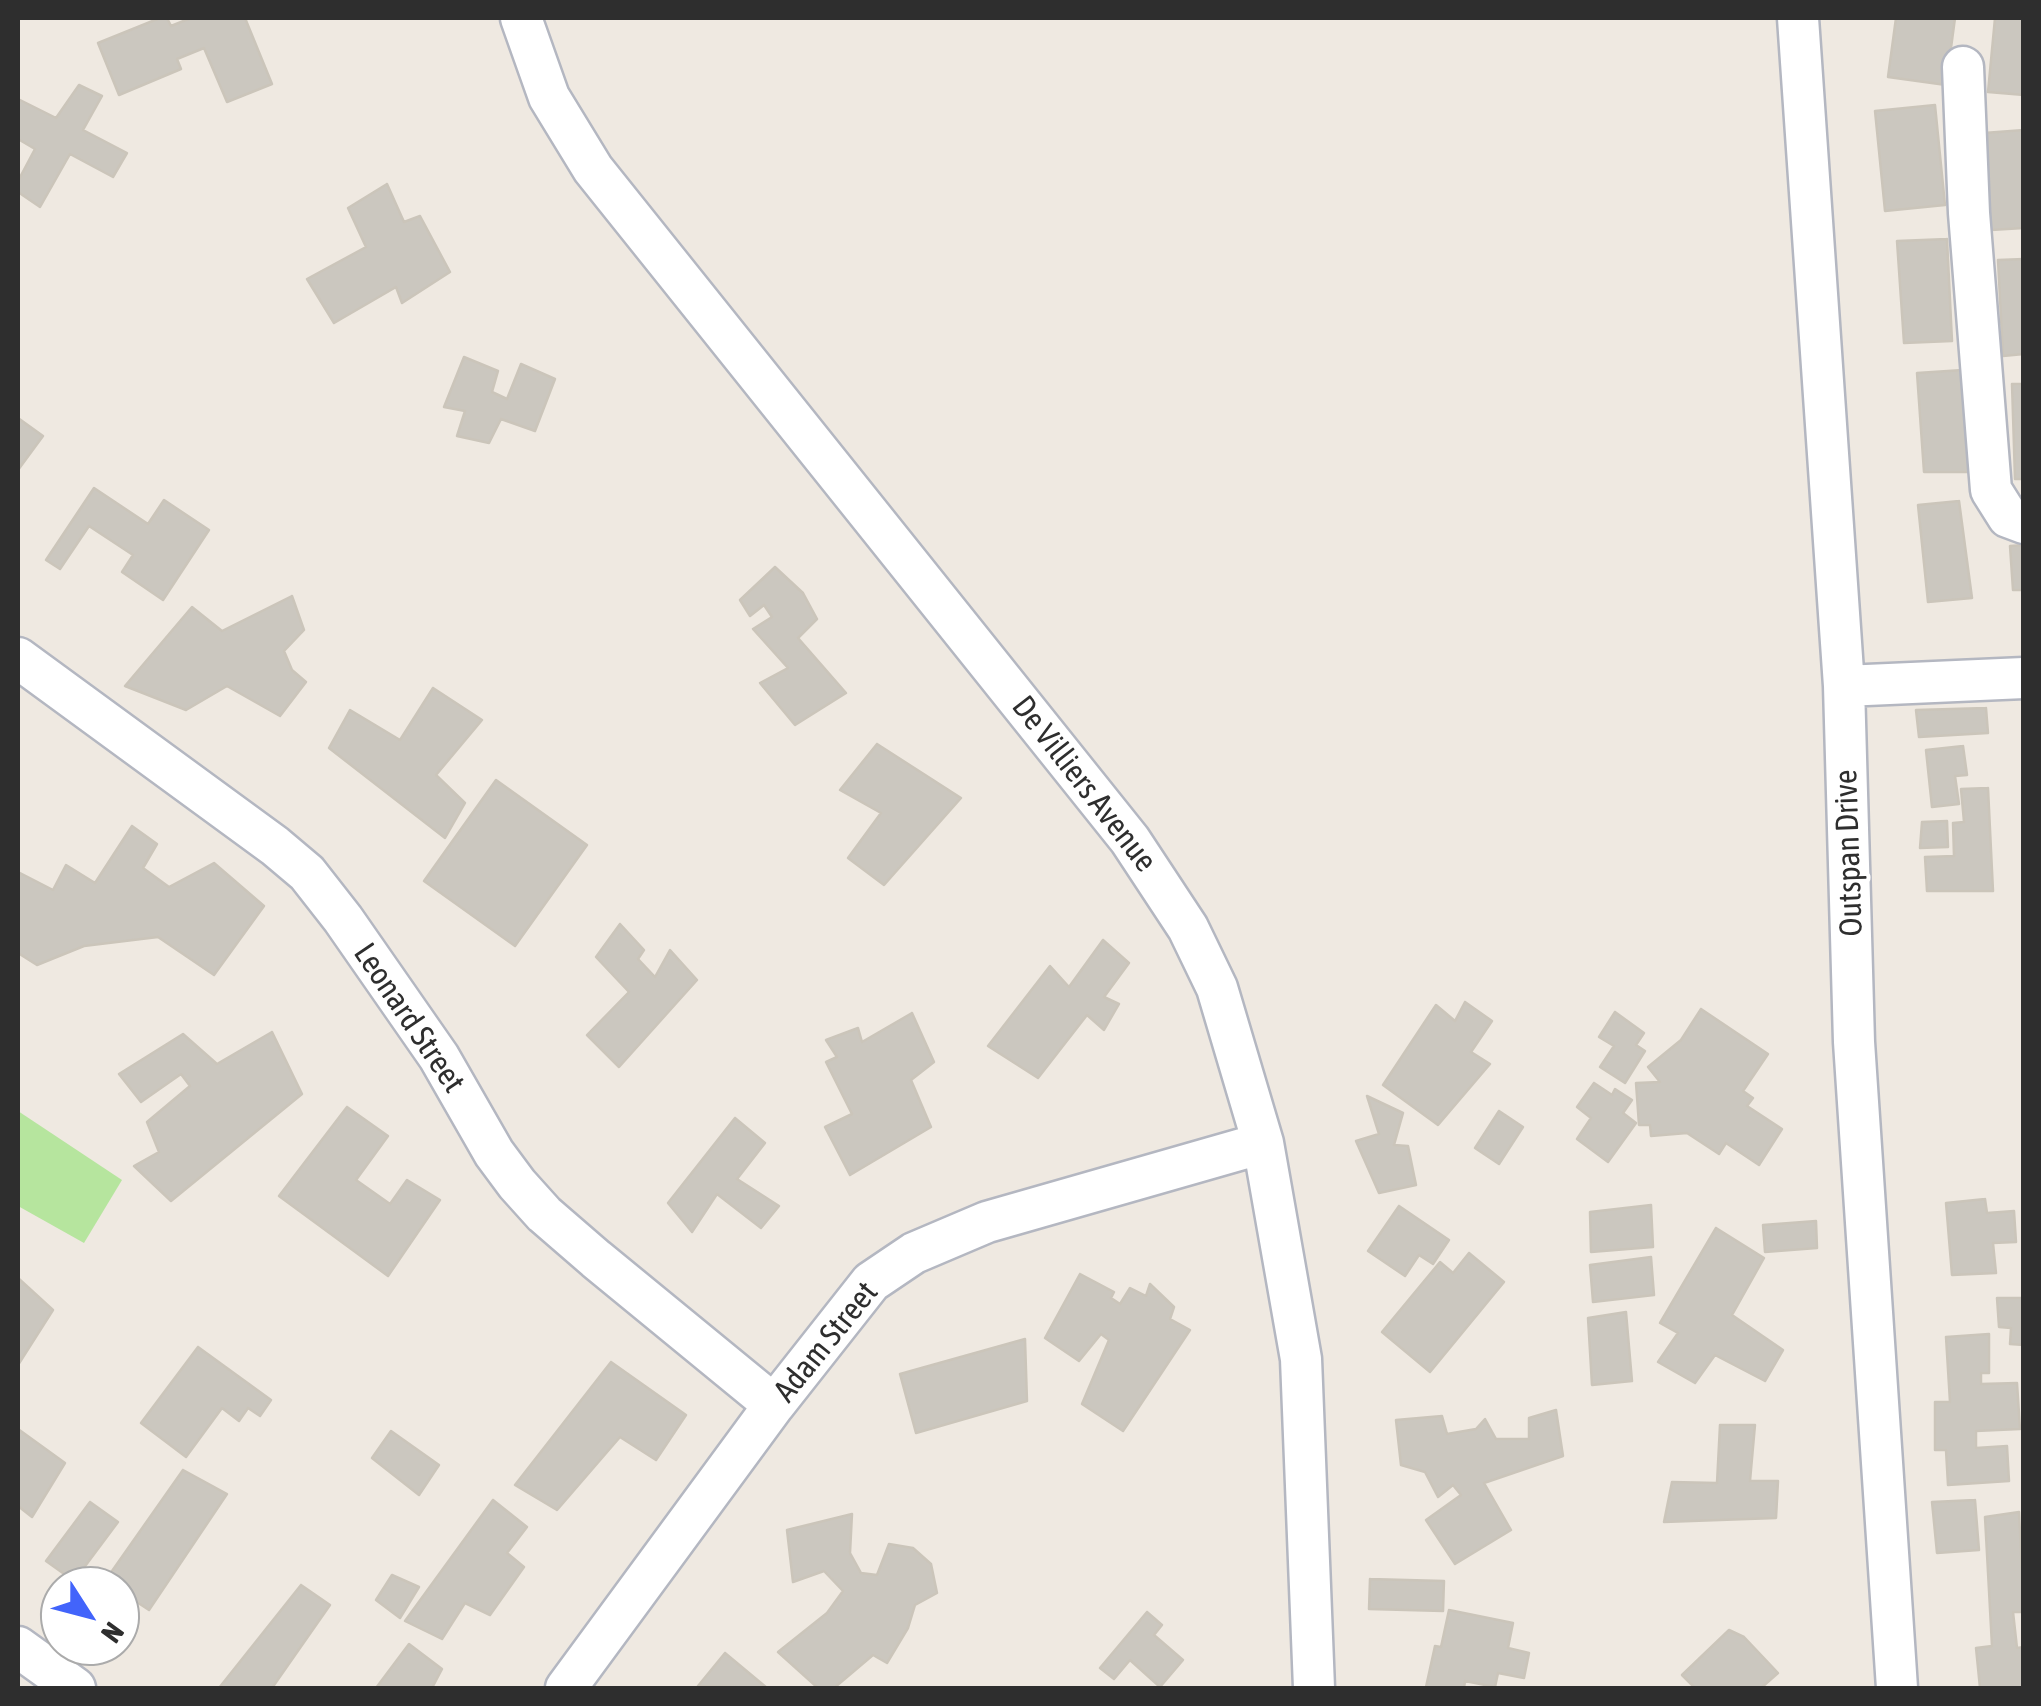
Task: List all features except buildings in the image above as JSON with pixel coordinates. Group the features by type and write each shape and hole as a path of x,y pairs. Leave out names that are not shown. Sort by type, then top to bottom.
{"street":[{"name":"De Villiers Avenue","path":"521,18 549,96 593,169 1156,876 1188,928 1217,988 1262,1143 1301,1359 1314,1688"},
{"name":"Outspan Drive","path":"1798,18 1844,686 1854,1042 1897,1688"},
{"path":"1964,67 1968,214 1991,490 2008,516 2024,522"},
{"name":"Leonard Street","path":"18,658 307,873 438,1057 517,1184 544,1214 596,1259 774,1405"},
{"path":"1844,686 2024,678"},
{"name":"Adam Street","path":"566,1688 774,1405 871,1282 914,1253 988,1222 1262,1143"},
{"path":"18,1647 75,1688"}],"green space":[{"path":"18,1111 122,1180 84,1243 18,1206"}]}
